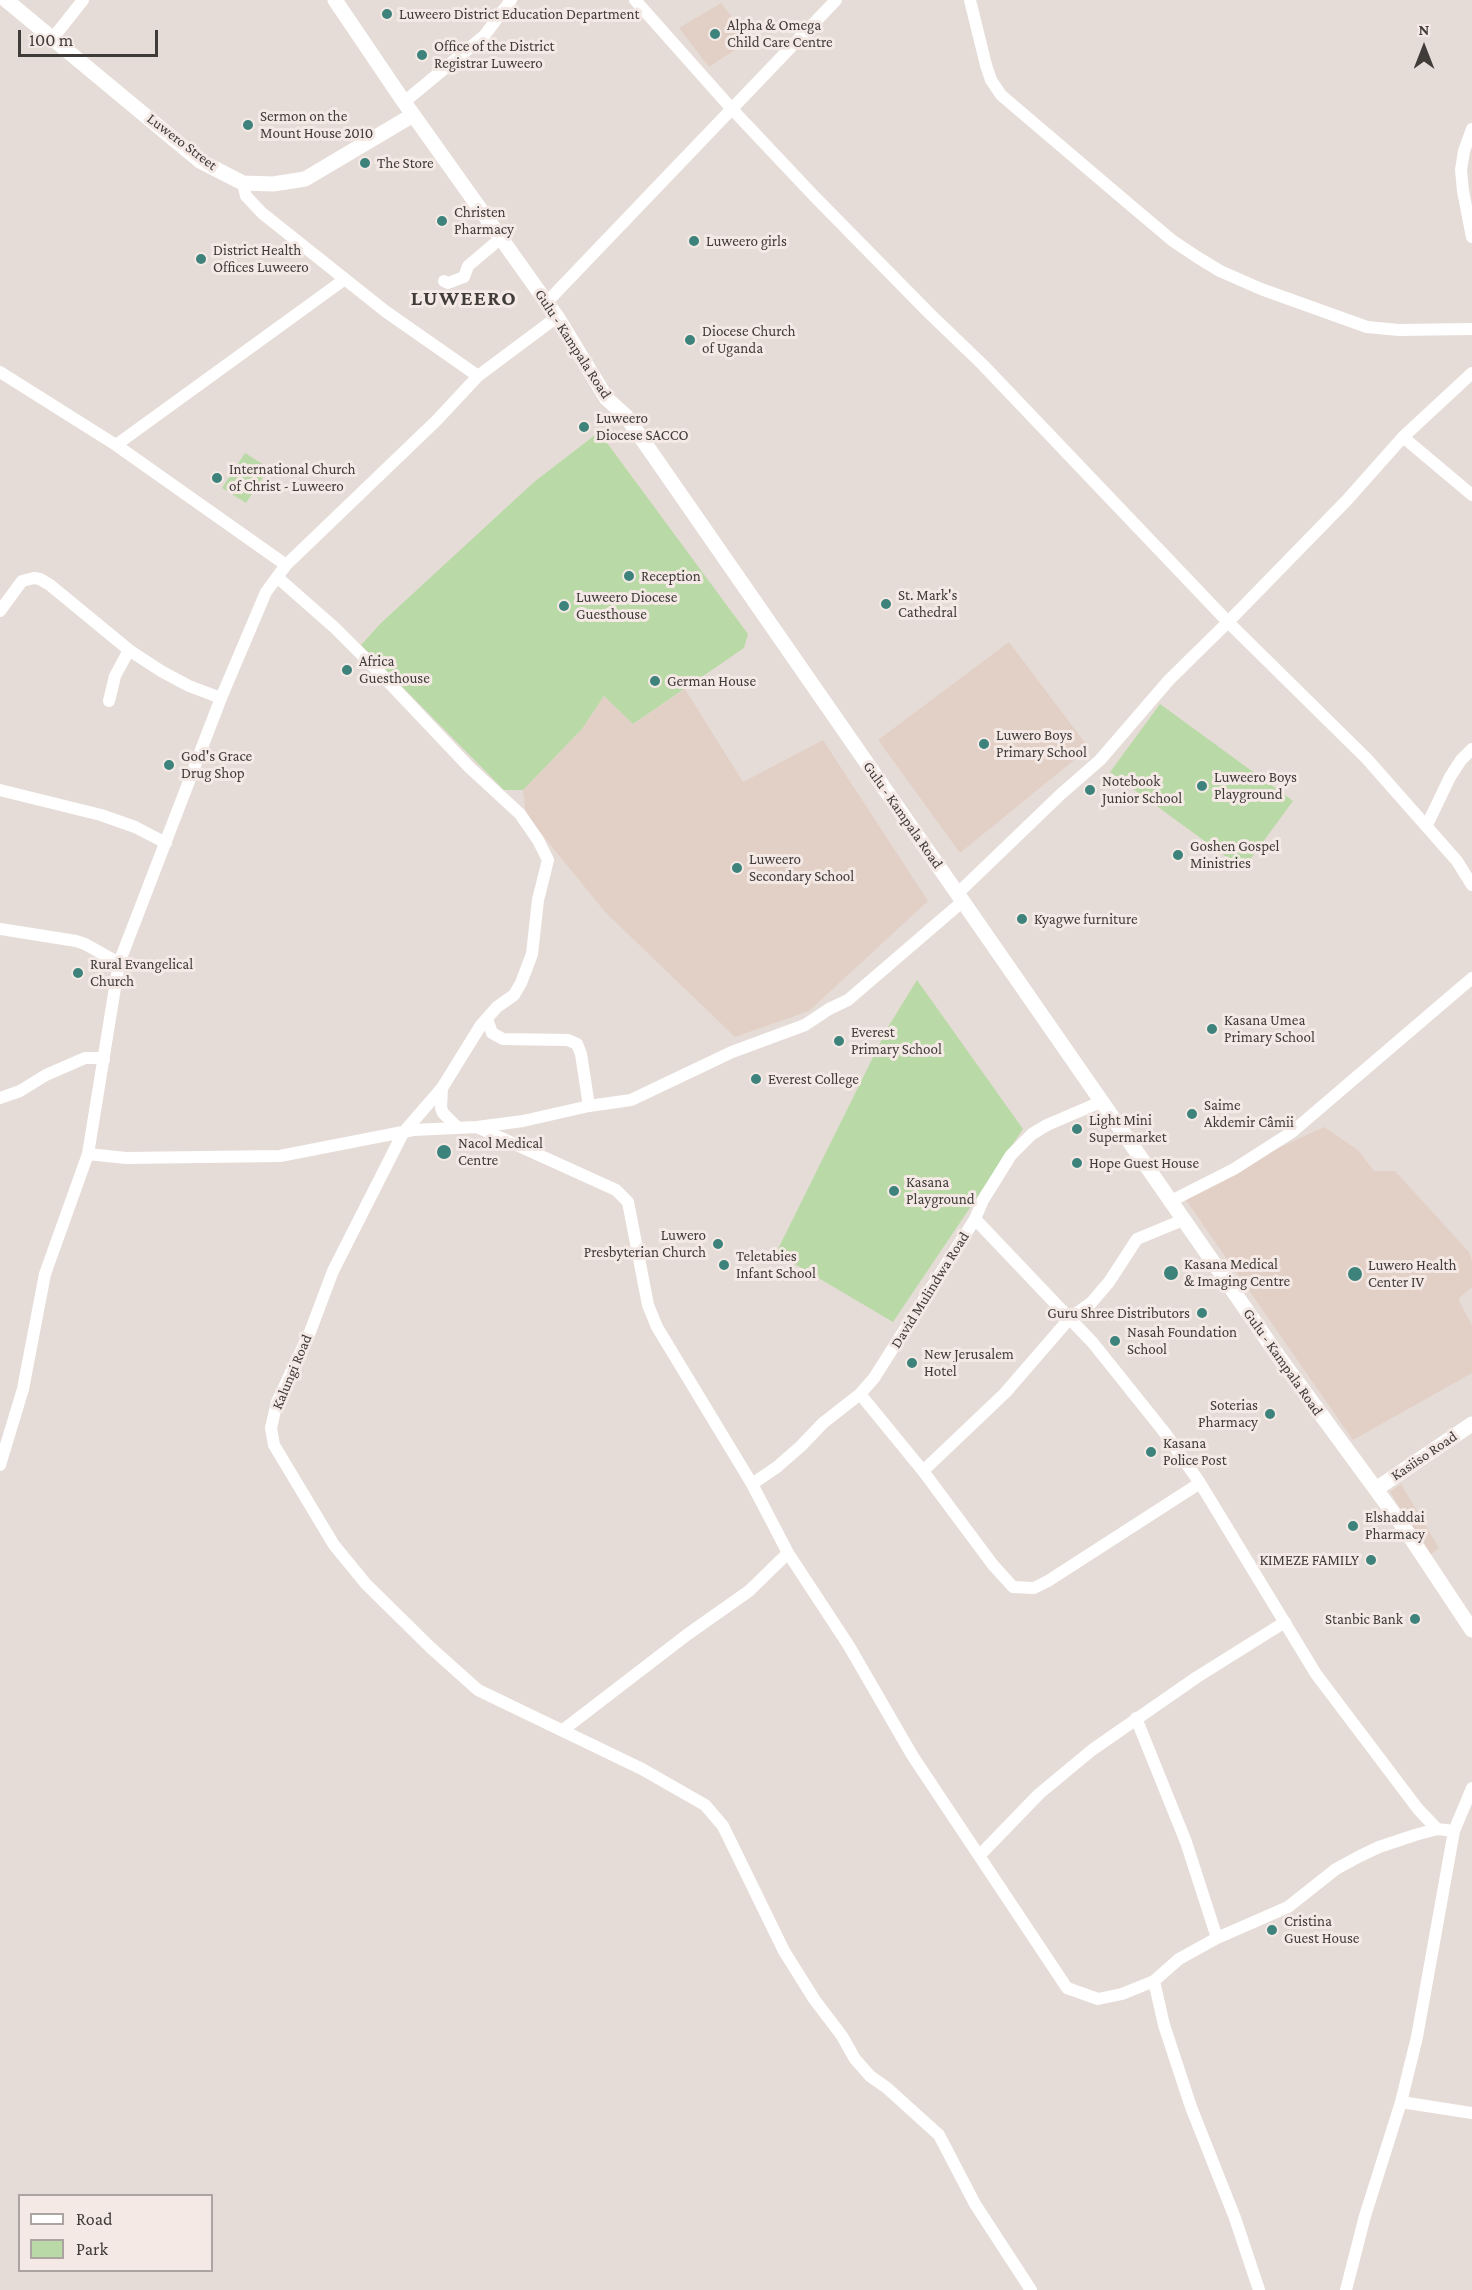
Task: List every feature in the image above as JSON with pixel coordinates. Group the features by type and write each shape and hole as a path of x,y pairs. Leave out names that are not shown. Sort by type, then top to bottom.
{"main road":[{"name":"Luwero Street","path":"6,0 200,161 243,183 273,184 306,179 413,115"},
{"name":"Gulu - Kampala Road","path":"335,0 413,115 557,317 607,399 626,416 959,898 1103,1101 1332,1432 1376,1489 1472,1630"},
{"name":"Kasiiso Road","path":"1376,1489 1472,1424"}],"street":[{"path":"53,38 83,0"},
{"path":"404,102 484,36 511,0"},
{"path":"635,0 731,108 847,229 983,365 1228,622 1367,759 1427,825 1472,885"},
{"path":"546,303 836,0"},
{"path":"970,0 986,65 1001,95 1146,219 1197,257 1220,271 1261,289 1367,327 1399,330 1472,329"},
{"path":"1472,129 1464,151 1461,170 1472,237"},
{"path":"243,183 246,196 262,213 385,311 478,376"},
{"path":"444,281 448,283 464,277 468,266 501,238"},
{"path":"116,445 345,279"},
{"path":"0,1465 23,1389 45,1274 88,1154 119,963 221,698 266,592 286,565 437,420 478,376 557,317"},
{"path":"0,372 116,445 286,565"},
{"path":"88,1154 126,1158 280,1156 429,1127 477,1127 523,1121 589,1106 631,1100 732,1052 805,1025 848,1000 959,898 1061,794 1100,760 1169,680 1347,500 1403,437 1472,373"},
{"path":"1403,437 1472,495"},
{"name":"Kalungi Road","path":"277,577 358,650 469,767 520,814 547,855 548,865 538,900 532,954 521,983 514,995 497,1007 487,1019 442,1088 403,1132 333,1271 310,1332 277,1402 271,1428 274,1445 334,1545 366,1584 431,1648 478,1690 642,1769 705,1805 723,1826 784,1951 814,1999 842,2036 855,2059 870,2076 887,2088 939,2135 975,2205 1031,2290"},
{"path":"0,611 22,581 34,578 50,585 129,650 161,671 189,686 221,698"},
{"path":"109,701 115,676 129,650"},
{"path":"1427,825 1442,791 1461,760 1472,749"},
{"path":"0,790 101,815 135,827 166,843"},
{"path":"0,929 75,941 119,963"},
{"path":"1171,1201 1234,1170 1292,1132 1472,978"},
{"path":"487,1019 492,1034 503,1039 568,1040 577,1044 581,1054 589,1106"},
{"path":"0,1098 20,1091 46,1075 84,1058 104,1060"},
{"path":"442,1088 441,1108 456,1126"},
{"name":"David Mulindwa Road","path":"752,1484 777,1467 823,1423 860,1394 885,1362 975,1219 998,1173 1019,1146 1047,1125 1103,1101"},
{"path":"477,1127 616,1190 622,1195 632,1214 648,1305 657,1327 752,1484 788,1553 849,1646 912,1755 1067,1988 1098,1999 1122,1994 1154,1981 1179,1959 1217,1938 1288,1907 1336,1869 1360,1856 1379,1847 1437,1829 1454,1831"},
{"path":"975,1219 1070,1318 1164,1433 1200,1483 1316,1674 1418,1809 1437,1829"},
{"path":"923,1472 1005,1393 1070,1318 1091,1303 1109,1282 1137,1239 1184,1220"},
{"path":"860,1394 923,1472 993,1565 1013,1587 1034,1588 1048,1581 1200,1483"},
{"path":"563,1730 688,1634 749,1591 788,1553"},
{"path":"979,1856 1039,1794 1092,1750 1136,1718 1285,1622"},
{"path":"1136,1718 1186,1842 1217,1938"},
{"path":"1346,2290 1365,2216 1401,2102 1417,2037 1454,1831 1472,1788"},
{"path":"1154,1981 1164,2025 1191,2107 1235,2218 1259,2290"},
{"path":"1401,2102 1472,2113"}],"shaded area":[{"name":"Alpha & Omega Child Care Centre","path":"721,3 750,40 709,67 679,28"},
{"name":"Luwero Boys Primary School","path":"1009,642 1089,748 960,853 878,740"},
{"name":"Luweero Secondary School","path":"685,689 743,782 823,740 928,901 809,1011 735,1037 605,912 526,815 523,790 582,729 604,696 633,724"},
{"name":"Luwero Health Center IV","path":"1324,1127 1358,1150 1374,1171 1395,1171 1469,1252 1472,1261 1472,1287 1458,1299 1472,1325 1472,1373 1353,1440 1181,1193"},
{"path":"1401,1484 1439,1548 1430,1555 1390,1492"}],"green space":[{"name":"Luweero Diocese Guesthouse","path":"599,432 748,634 744,648 633,724 604,696 582,729 523,790 504,790 361,645 381,623 534,482"},
{"path":"245,453 269,468 246,503 222,488"},
{"name":"Luweero Boys Playground","path":"1160,704 1293,801 1243,869 1110,772"},
{"name":"Kasana Playground","path":"917,980 1023,1129 893,1322 776,1253 888,1027"}],"place":[{"name":"Luweero District Education Department","path":"387,14"},
{"name":"Alpha & Omega Child Care Centre","path":"715,34"},
{"name":"Office of the District Registrar Luweero","path":"422,55"},
{"name":"Sermon on the Mount House 2010","path":"248,125"},
{"name":"The Store","path":"365,163"},
{"name":"Christen Pharmacy","path":"442,221"},
{"name":"Luweero girls","path":"694,241"},
{"name":"District Health Offices Luweero","path":"201,259"},
{"name":"Diocese Church of Uganda","path":"690,340"},
{"name":"Luweero Diocese SACCO","path":"584,427"},
{"name":"International Church of Christ - Luweero","path":"217,478"},
{"name":"Reception","path":"629,576"},
{"name":"St. Mark's Cathedral","path":"886,604"},
{"name":"Luweero Diocese Guesthouse","path":"564,606"},
{"name":"Africa Guesthouse","path":"347,670"},
{"name":"German House","path":"655,681"},
{"name":"Luwero Boys Primary School","path":"984,744"},
{"name":"God's Grace Drug Shop","path":"169,765"},
{"name":"Luweero Boys Playground","path":"1202,786"},
{"name":"Notebook Junior School","path":"1090,790"},
{"name":"Goshen Gospel Ministries","path":"1178,855"},
{"name":"Luweero Secondary School","path":"737,868"},
{"name":"Kyagwe furniture","path":"1022,919"},
{"name":"Rural Evangelical Church","path":"78,973"},
{"name":"Kasana Umea Primary School","path":"1212,1029"},
{"name":"Everest Primary School","path":"839,1041"},
{"name":"Everest College","path":"756,1079"},
{"name":"Saime Akdemir Câmii","path":"1192,1114"},
{"name":"Light Mini Supermarket","path":"1077,1129"},
{"name":"Nacol Medical Centre","path":"444,1152"},
{"name":"Hope Guest House","path":"1077,1163"},
{"name":"Kasana Playground","path":"894,1191"},
{"name":"Luwero Presbyterian Church","path":"718,1244"},
{"name":"Teletabies Infant School","path":"724,1265"},
{"name":"Kasana Medical & Imaging Centre","path":"1171,1273"},
{"name":"Luwero Health Center IV","path":"1355,1274"},
{"name":"Guru Shree Distributors","path":"1202,1313"},
{"name":"Nasah Foundation School","path":"1115,1341"},
{"name":"New Jerusalem Hotel","path":"912,1363"},
{"name":"Soterias Pharmacy","path":"1270,1414"},
{"name":"Kasana Police Post","path":"1151,1452"},
{"name":"Elshaddai Pharmacy","path":"1353,1526"},
{"name":"KIMEZE FAMILY","path":"1371,1560"},
{"name":"Stanbic Bank","path":"1415,1619"},
{"name":"Cristina Guest House","path":"1272,1930"}],"district":[{"name":"LUWEERO","path":"464,299"}]}
